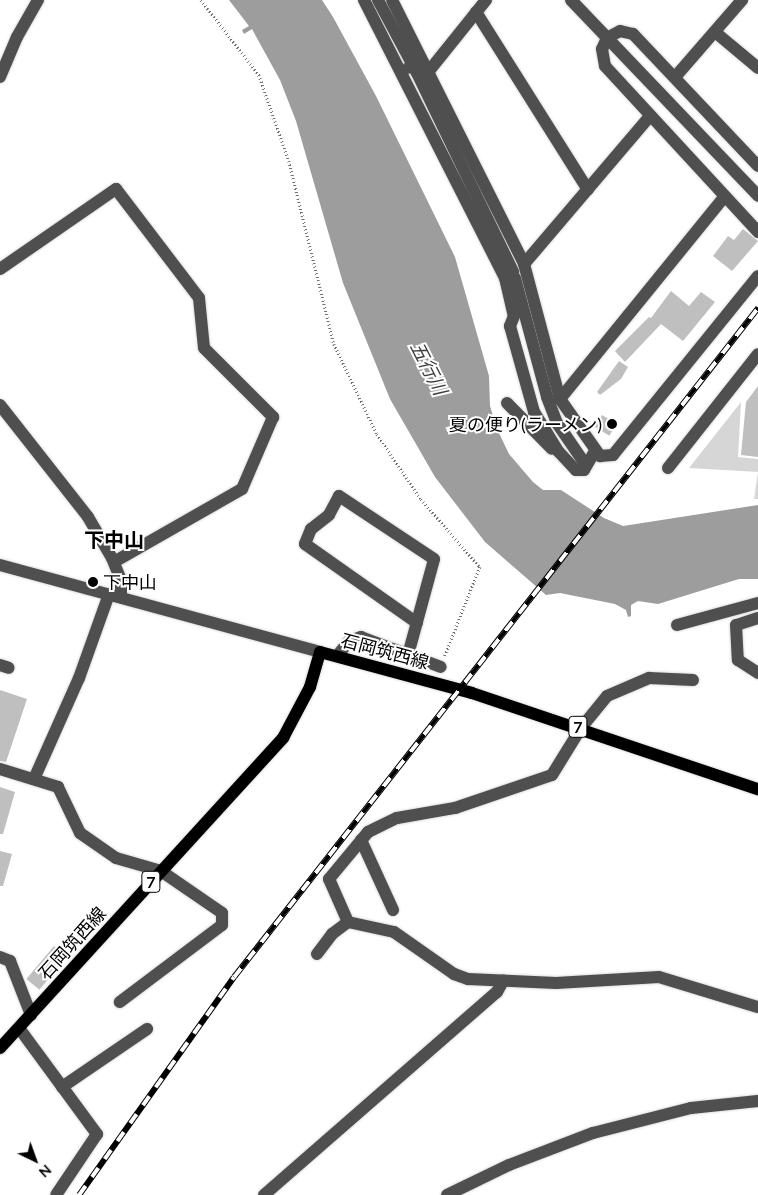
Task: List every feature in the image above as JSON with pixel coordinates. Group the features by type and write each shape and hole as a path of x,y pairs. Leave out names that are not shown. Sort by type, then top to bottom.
{"main road":[{"name":"石岡筑西線","path":"0,1048 282,738 310,687 320,652 581,728 758,789"}],"street":[{"path":"0,78 16,37 38,0"},
{"path":"364,0 413,65 429,71 517,274 560,399 600,456 613,455 758,276"},
{"path":"378,0 417,73 517,274 547,397 557,423 584,461"},
{"path":"392,0 413,65 517,274 514,316 510,326 526,390 534,412 567,462"},
{"path":"429,71 486,0"},
{"path":"571,0 758,196"},
{"path":"676,76 742,0"},
{"path":"476,12 588,190"},
{"path":"758,166 676,76 633,34 620,31 607,38 602,49 605,66 649,117 758,232"},
{"path":"716,32 758,68"},
{"path":"517,274 649,117"},
{"path":"0,269 116,189 199,298 204,348 273,417 242,489 114,562"},
{"path":"560,399 724,197"},
{"path":"668,468 758,354"},
{"path":"507,403 576,470 584,470 595,451"},
{"path":"0,405 88,517 114,562 121,580 34,779"},
{"path":"408,655 417,623 434,559 339,496 329,515 311,529 305,544 417,623"},
{"path":"0,565 320,652"},
{"path":"677,625 758,602"},
{"path":"758,618 736,625 738,660 758,673"},
{"path":"337,656 350,640 361,638 441,667"},
{"path":"348,922 329,879 361,840 396,818 455,808 552,775 581,728 606,696 650,678 693,680"},
{"path":"0,769 58,786 80,833 116,858 161,870 222,913 222,925 120,1002"},
{"path":"361,840 393,910"},
{"path":"317,954 332,934 348,922 394,932 454,974 468,979 556,983 659,977 758,1006"},
{"path":"0,957 10,961 31,1014"},
{"path":"264,1195 497,992 503,982"},
{"path":"19,1028 97,1134 56,1195"},
{"path":"62,1087 147,1029"},
{"path":"447,1195 509,1165 593,1133 691,1108 758,1101"}],"path":[{"path":"201,0 259,75 289,161 334,344 377,434 421,499 480,567 441,667"}],"shaded area":[{"path":"741,402 738,457 758,459 758,472 689,468"},
{"path":"758,472 758,499 754,499"}],"water":[{"name":"五行川","path":"229,0 322,0 333,17 376,96 455,257 489,376 490,406 497,429 509,454 533,482 543,490 561,490 604,518 623,526 758,505 758,579 739,579 658,604 638,601 631,605 631,616 628,617 626,610 615,604 560,593 546,595 485,542 435,477 390,399 343,283 296,121 280,80 252,29 244,34 242,30 249,26"}],"building":[{"path":"743,229 758,241 732,271 713,256 728,236 734,240"},
{"path":"671,291 689,306 701,292 715,302 683,341 661,324 625,362 615,351 649,317 651,318"},
{"path":"619,361 628,367 621,379 600,395 597,392"},
{"path":"758,386 758,457 741,455 746,402"},
{"path":"602,415 617,424 609,436 595,427"},
{"path":"0,690 27,699 6,762 0,761"},
{"path":"0,787 15,792 3,834 0,834"},
{"path":"0,851 12,854 3,886 0,886"},
{"path":"54,946 67,957 39,990 26,979"}],"railway":[{"path":"79,1195 234,977 758,308"}],"place":[{"name":"夏の便り(ラーメン)","path":"612,424"},
{"name":"下中山","path":"93,582"}],"district":[{"name":"下中山","path":"114,539"}]}
